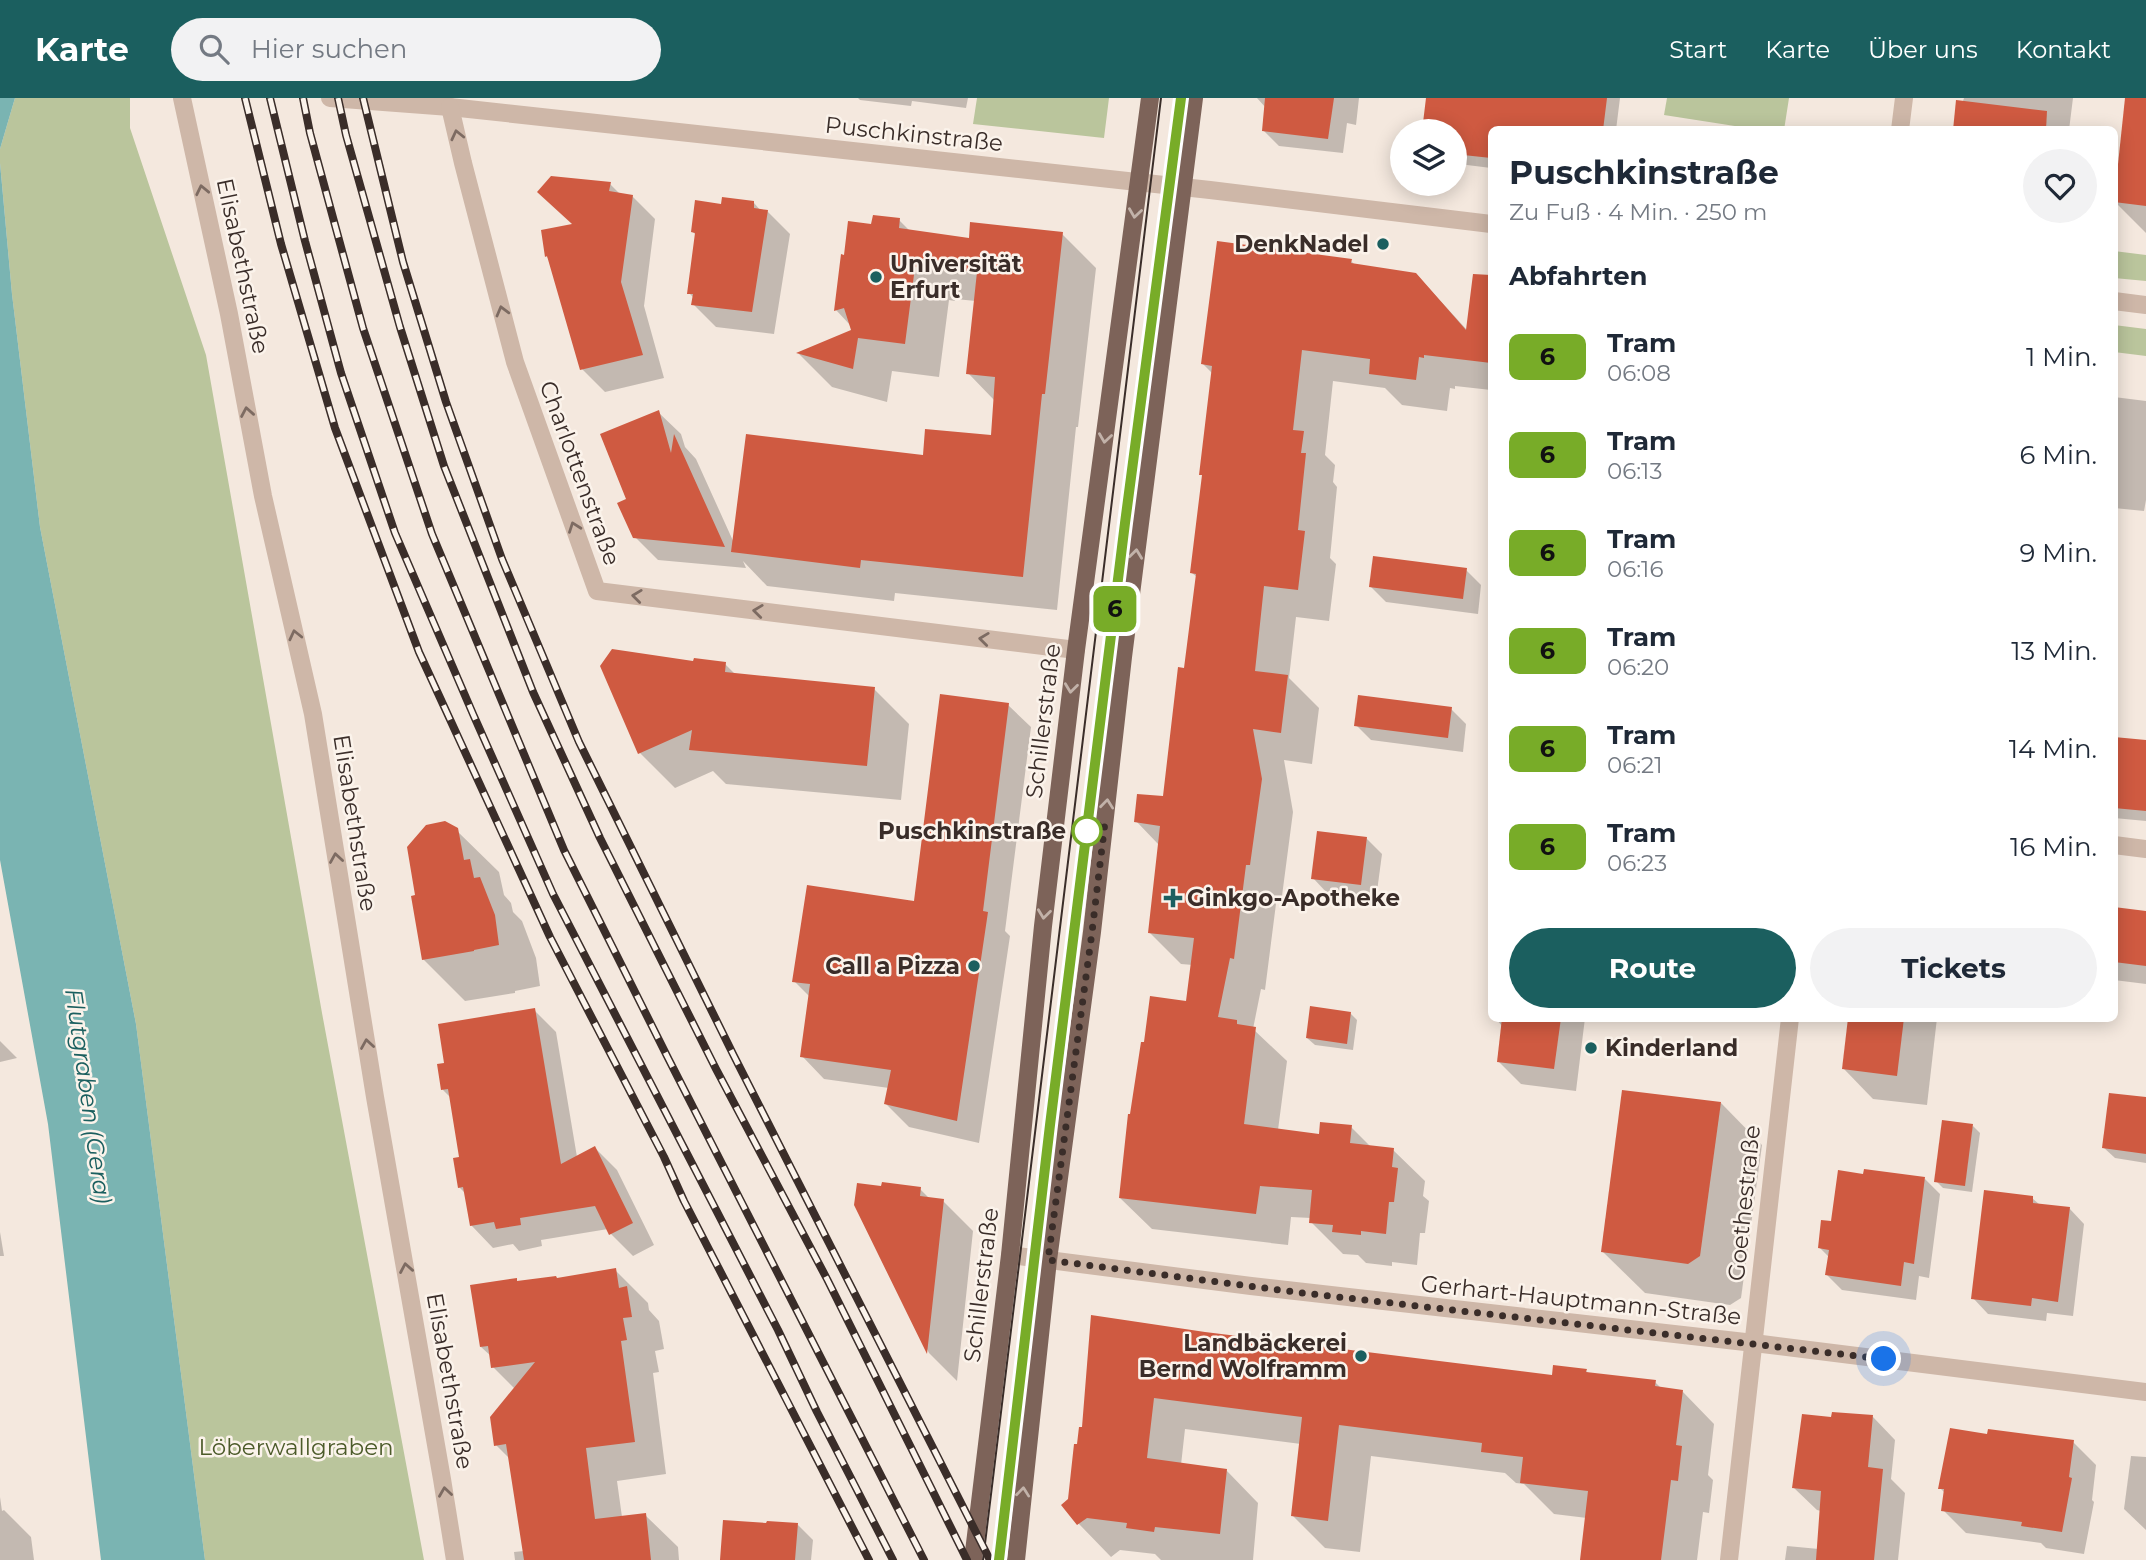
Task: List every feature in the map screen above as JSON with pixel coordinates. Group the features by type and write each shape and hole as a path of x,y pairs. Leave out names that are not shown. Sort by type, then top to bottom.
{"main road":[{"name":"Schillerstraße","path":"973,1560 1010,1255 1043,926 1076,650 1150,98"},
{"path":"1016,1560 1048,1260 1092,932 1123,657 1194,98"}],"street":[{"name":"Elisabethstraße","path":"182,98 229,314 262,496 313,714 454,1560"},
{"name":"Puschkinstraße","path":"330,98 450,107 1488,224"},
{"path":"1900,126 1904,98"},
{"name":"Charlottenstraße","path":"450,107 515,362 597,591 1076,650"},
{"path":"2118,302 2146,305"},
{"path":"2118,846 2146,849"},
{"name":"Goethestraße","path":"1729,1560 1790,1022"},
{"name":"Gerhart-Hauptmann-Straße","path":"1010,1255 1394,1304 1754,1343 2146,1392"}],"green space":[{"name":"Löberwallgraben","path":"15,98 130,98 130,128 206,355 322,1013 424,1560 205,1560 136,1024 40,527 12,294 0,163 0,149"},
{"path":"977,98 1109,98 1104,138 973,124"},
{"path":"1667,98 1789,98 1785,126 1735,126 1664,115"},
{"path":"2118,252 2146,255 2146,281 2118,278"},
{"path":"2118,326 2146,329 2146,356 2118,352"}],"water":[{"path":"0,98 15,98 0,149"},
{"name":"Flutgraben (Gera)","path":"0,163 12,294 40,527 136,1024 205,1560 101,1560 48,1124 0,860"}],"building":[{"path":"1265,98 1334,98 1328,139 1262,131"},
{"path":"1426,98 1607,98 1604,126 1488,126 1488,158 1467,155 1467,119 1423,119"},
{"path":"2125,98 2146,98 2146,206 2118,202 2118,164"},
{"path":"1956,100 2047,111 2046,126 1953,126"},
{"path":"551,176 611,182 609,191 633,195 621,282 643,355 580,370 547,256 545,257 541,230 572,224 537,192"},
{"path":"722,197 754,201 754,208 768,210 752,312 691,305 693,294 687,294 695,233 691,232 695,200 721,204"},
{"path":"873,215 900,218 899,228 969,238 970,222 1063,232 1045,394 1042,394 1023,577 861,560 860,568 731,552 746,434 923,455 925,429 991,435 995,377 966,374 977,272 915,267 905,344 858,338 853,369 796,353 851,330 844,308 834,311 841,254 844,255 848,221 871,224"},
{"path":"1217,241 1352,259 1351,263 1416,273 1466,330 1473,274 1488,275 1488,363 1424,355 1424,358 1419,357 1416,380 1369,374 1370,359 1302,350 1293,430 1304,431 1301,453 1306,453 1298,530 1305,531 1298,590 1264,586 1255,671 1288,675 1281,733 1253,729 1262,779 1250,865 1246,865 1234,959 1230,958 1218,1017 1256,1027 1244,1124 1319,1134 1320,1122 1352,1125 1350,1143 1394,1148 1392,1167 1398,1168 1394,1202 1389,1202 1386,1234 1332,1232 1333,1225 1309,1223 1312,1190 1260,1186 1256,1214 1119,1198 1128,1114 1141,1042 1144,1042 1150,996 1186,1001 1194,938 1148,933 1160,826 1134,822 1137,794 1163,796 1178,667 1184,668 1196,574 1190,573 1212,366 1201,364"},
{"path":"659,410 671,453 674,434 725,547 633,538 617,503 626,499 600,434"},
{"path":"1373,556 1467,568 1463,599 1369,587"},
{"path":"612,649 693,661 694,658 726,662 725,672 875,687 867,766 689,750 692,730 638,754 600,666"},
{"path":"940,694 1009,703 983,911 988,912 957,1121 884,1104 891,1070 800,1057 810,984 792,982 807,885 914,901"},
{"path":"1358,695 1452,707 1448,738 1354,726"},
{"path":"2118,737 2146,740 2146,811 2118,808"},
{"path":"445,821 458,828 464,860 470,859 474,878 480,877 495,915 499,945 422,960 411,896 415,895 407,847 426,825"},
{"path":"1317,831 1367,837 1361,885 1311,879"},
{"path":"2118,908 2146,911 2146,966 2118,962"},
{"path":"1310,1006 1351,1012 1347,1044 1306,1038"},
{"path":"535,1008 561,1164 595,1146 633,1223 609,1235 595,1206 520,1218 521,1225 496,1229 494,1222 470,1226 463,1187 458,1188 453,1158 459,1157 448,1089 441,1090 437,1064 444,1063 438,1024"},
{"path":"1502,1022 1560,1022 1554,1069 1497,1062"},
{"path":"1848,1022 1904,1022 1897,1076 1842,1069"},
{"path":"1622,1090 1721,1102 1700,1256 1688,1264 1601,1252"},
{"path":"2109,1093 2146,1097 2146,1154 2102,1148"},
{"path":"1942,1120 1973,1124 1965,1186 1934,1182"},
{"path":"1864,1169 1925,1177 1914,1264 1904,1262 1901,1286 1825,1275 1829,1250 1818,1248 1821,1220 1831,1221 1838,1170 1863,1174"},
{"path":"882,1182 921,1187 920,1196 944,1199 927,1354 854,1205 857,1183 881,1186"},
{"path":"1984,1190 2033,1196 2033,1203 2070,1207 2058,1302 2032,1298 2031,1306 1971,1299"},
{"path":"616,1268 619,1288 627,1286 632,1317 623,1318 627,1340 621,1341 635,1442 586,1448 595,1519 646,1513 651,1560 524,1560 506,1444 494,1446 490,1417 535,1362 491,1368 488,1346 480,1347 470,1285 517,1278 517,1281 557,1278"},
{"path":"1091,1315 1205,1332 1552,1375 1553,1365 1587,1369 1586,1372 1656,1380 1655,1386 1683,1390 1676,1445 1682,1446 1678,1481 1671,1480 1661,1560 1580,1560 1588,1491 1520,1483 1523,1457 1481,1452 1482,1443 1339,1425 1328,1521 1291,1516 1302,1417 1154,1398 1147,1458 1227,1469 1220,1534 1155,1527 1154,1532 1126,1528 1127,1523 1087,1518 1077,1525 1061,1505 1068,1499 1074,1444 1077,1444 1079,1427 1082,1427"},
{"path":"1832,1412 1873,1415 1868,1467 1883,1469 1874,1560 1816,1560 1821,1491 1792,1488 1802,1414 1831,1417"},
{"path":"1950,1428 1987,1434 1988,1429 2074,1440 2069,1477 2072,1478 2062,1532 2021,1526 2022,1522 1941,1511 1944,1489 1938,1489"},
{"path":"723,1520 798,1523 795,1560 720,1560"}],"tram line":[{"path":"983,1560 1161,98"},
{"path":"999,1560 1043,1176 1181,98"},
{"name":"6","path":"999,1560 1050,1125 1181,98"}],"railway":[{"path":"245,98 281,244 335,428 419,652 550,937 869,1560"},
{"path":"270,98 341,373 395,533 553,894 778,1330 893,1560"},
{"path":"303,98 363,328 432,534 564,850 924,1560"},
{"path":"338,98 400,327 444,466 533,692 600,838 716,1069 827,1279 967,1560"},
{"path":"363,98 403,262 446,402 502,559 579,742 734,1056 990,1560"}],"place":[{"name":"DenkNadel","path":"1383,244"},
{"name":"Universität Erfurt","path":"876,277"},
{"name":"Puschkinstraße","path":"1087,831"},
{"name":"Ginkgo-Apotheke","path":"1173,898"},
{"name":"Call a Pizza","path":"974,966"},
{"name":"Kinderland","path":"1591,1048"},
{"name":"Landbäckerei Bernd Wolframm","path":"1361,1356"}],"route":[{"path":"1087,831 1105,822 1048,1260 1303,1293 1884,1359"}]}
